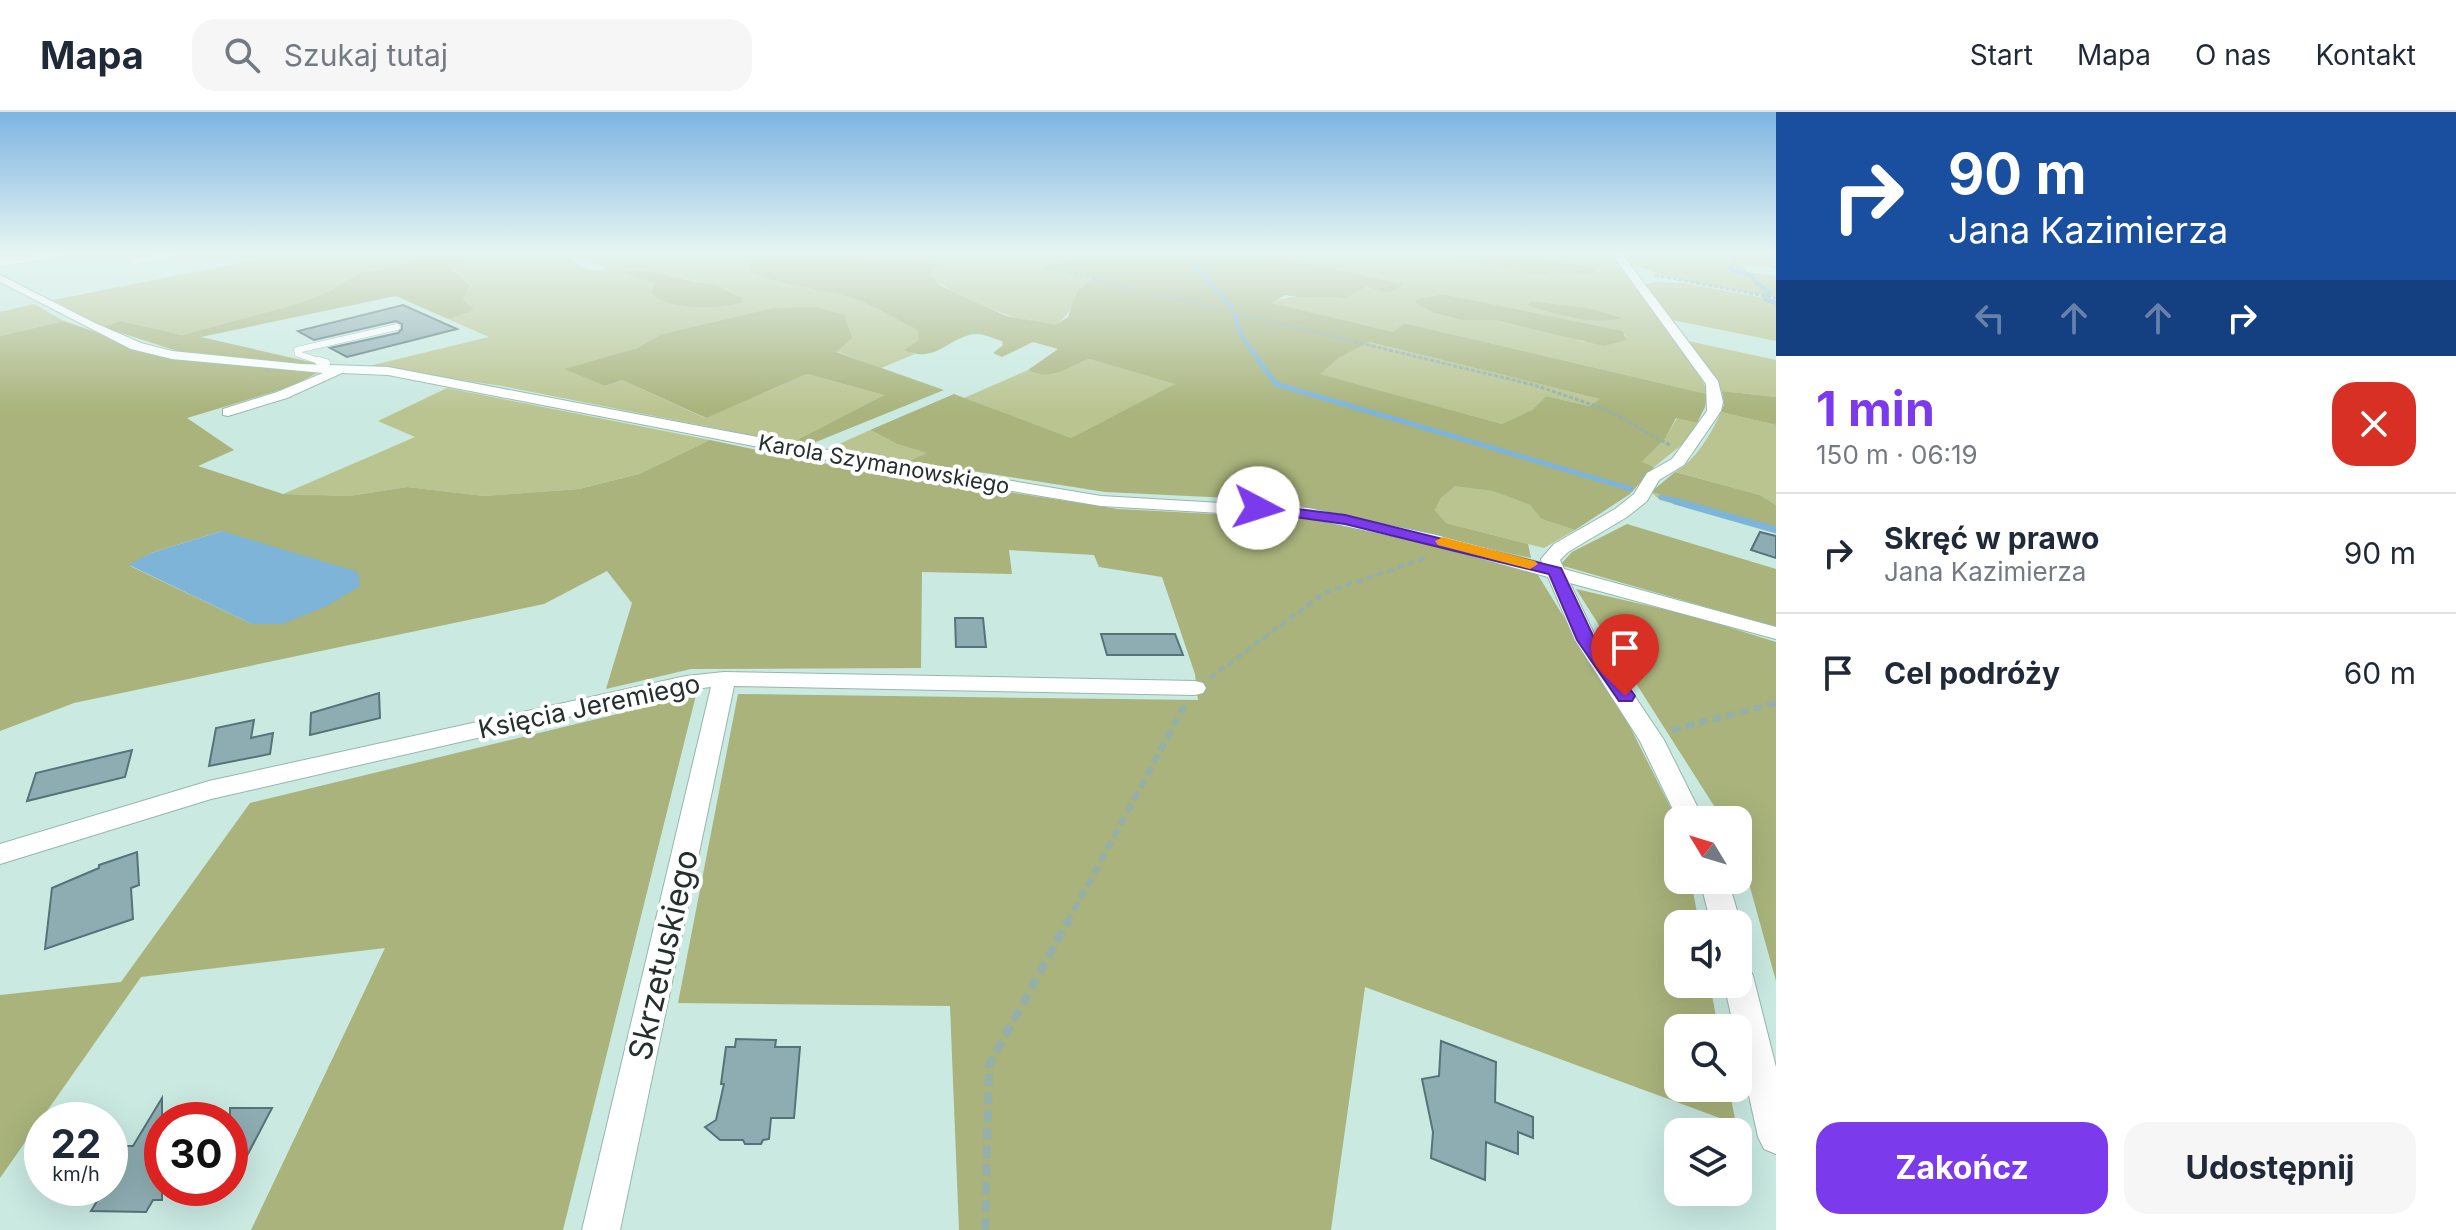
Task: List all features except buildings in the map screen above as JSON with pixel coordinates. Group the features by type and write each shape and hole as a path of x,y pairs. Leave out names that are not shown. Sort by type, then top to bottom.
{"street":[{"name":"Karola Szymanowskiego","path":"53,306 136,346 172,355 388,371 599,413 1101,501 1282,510 1436,540 1776,633"},
{"path":"1656,306 1715,393 1714,411 1684,455 1653,477 1641,497 1621,513 1554,553 1550,559 1586,640 1656,748 1684,806"},
{"path":"228,412 282,395 345,368"},
{"name":"Księcia Jeremiego","path":"0,854 209,790 673,686 724,679 1195,688"},
{"name":"Skrzetuskiego","path":"601,1230 724,679"},
{"path":"1743,998 1776,1137"}],"lane":[{"path":"324,368 326,363 298,354 297,350 397,327"}],"path":[{"path":"1208,306 1519,381 1598,404 1641,425 1684,455"},
{"path":"985,1230 989,1065 1195,688 1324,593 1423,559 1436,540"},
{"path":"1656,748 1671,730 1776,703"}],"green space":[{"path":"38,306 64,321 0,336 0,312"},
{"path":"64,306 289,306 182,335 121,321 103,327"},
{"path":"289,306 348,306 201,337 319,364 307,366 183,353 103,327 121,321 182,335"},
{"path":"419,306 471,306 474,309 448,319"},
{"path":"471,306 872,306 919,330 919,340 911,353 915,354 881,368 835,351 660,335 637,348 565,369 605,386 622,380 705,418 807,374 884,395 791,443 502,386 369,366 489,337 448,319 474,309"},
{"path":"872,306 985,306 1006,316 1056,325 1068,317 1072,306 1285,306 1393,332 1404,323 1707,394 1697,423 1676,418 1665,439 1642,462 1654,467 1630,494 1575,530 1541,519 1530,505 1492,491 1455,486 1441,498 1435,510 1446,523 1528,544 1531,558 1272,500 1105,492 909,461 927,453 897,444 870,430 954,394 1071,438 1175,384 1089,359 1052,374 1037,373 1028,370 1058,349 1033,342 1002,357 993,353 1003,345 1002,341 980,334 958,339 934,352 915,354 904,350 919,340 918,330","holes":["1369,342 1600,399 1589,406 1546,396 1532,410 1502,424 1320,374 1339,358"]},
{"path":"986,306 1073,306 1056,325 1029,322"},
{"path":"1284,306 1422,306 1461,320 1496,320 1562,334 1584,342 1626,336 1622,331 1502,306 1533,306 1582,318 1621,318 1574,306 1650,306 1680,346 1707,394 1404,323 1393,332"},
{"path":"1421,306 1502,306 1623,331 1626,340 1604,346 1496,320 1461,320"},
{"path":"1531,306 1589,308 1622,318 1599,321"},
{"path":"1660,306 1776,306 1776,341 1672,320"},
{"path":"816,307 844,315 852,338 836,352 944,390 806,446 791,443 884,395 807,374 706,418 622,380 605,386 564,369 637,348 660,335 773,308"},
{"path":"64,321 164,356 321,371 290,387 187,418 234,450 198,466 283,494 349,496 407,487 484,496 579,489 639,474 710,440 809,461 1118,509 1312,519 1369,529 1536,572 1622,711 1670,806 1664,806 1664,894 1694,894 1696,910 1664,910 1664,998 1713,998 1715,1014 1664,1014 1664,1097 1365,987 1331,1230 959,1230 950,1006 678,1003 738,694 1198,700 1195,674 1162,577 1099,567 1094,555 1009,550 1012,574 922,572 921,668 691,669 606,689 632,603 607,571 544,604 74,703 0,731 0,336","holes":["222,531 252,624 130,566 151,553"]},
{"path":"1688,341 1776,360 1776,397 1722,391"},
{"path":"1368,342 1601,399 1589,406 1546,396 1532,410 1502,424 1319,374 1339,358"},
{"path":"1089,359 1176,384 1071,438 964,398 1028,370 1051,373"},
{"path":"447,388 710,440 639,474 579,489 484,496 407,487 349,496 283,494 415,437 378,421"},
{"path":"1722,391 1776,397 1776,425 1721,412 1724,405"},
{"path":"1721,412 1776,425 1776,505 1760,495 1675,472 1690,461 1702,446"},
{"path":"1677,418 1697,423 1684,443 1654,467 1641,463 1665,439"},
{"path":"870,430 897,444 928,453 909,461 826,450"},
{"path":"1675,472 1760,495 1776,505 1776,527 1651,492"},
{"path":"1455,485 1492,491 1530,505 1541,519 1575,530 1544,548 1446,523 1435,510 1441,498"},
{"path":"1651,492 1776,527 1776,533 1660,500"},
{"path":"1627,524 1776,569 1776,627 1560,565 1572,552"},
{"path":"1576,589 1693,616 1776,642 1776,981 1752,894 1752,806 1714,806"},
{"path":"696,695 563,1230 251,1230 385,948 141,977 53,1102 24,1102 24,1144 0,1178 0,995 121,982 250,803"},
{"path":"1676,1102 1732,1102 1735,1118 1720,1118"}],"water":[{"path":"222,531 358,572 360,586 325,607 282,624 252,624 129,565 151,553"}],"waterway":[{"path":"1235,315 1240,334 1261,363"},
{"path":"1259,361 1276,384 1631,489"},
{"path":"1661,497 1675,501"},
{"path":"1675,501 1682,503"},
{"path":"1675,501 1776,530"}],"slow traffic":[{"path":"1443,541 1530,564"}],"route":[{"path":"1258,508 1345,520 1556,571 1586,640 1625,696"}]}
